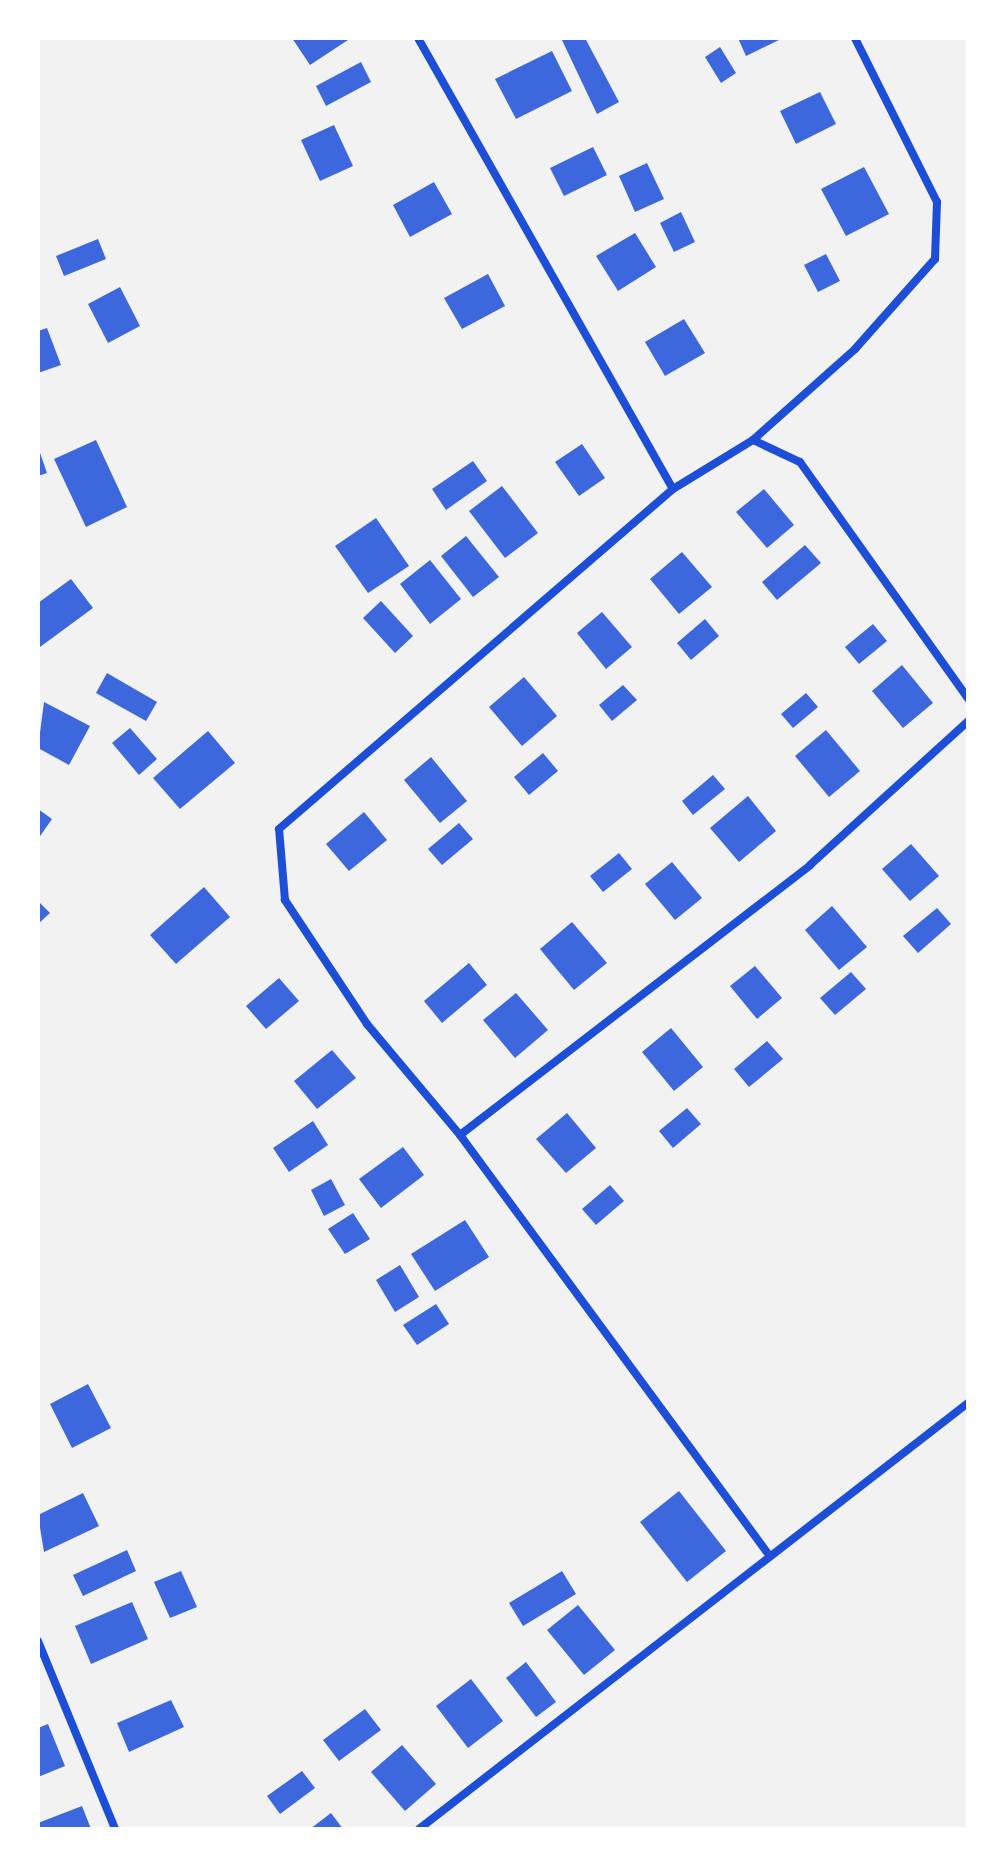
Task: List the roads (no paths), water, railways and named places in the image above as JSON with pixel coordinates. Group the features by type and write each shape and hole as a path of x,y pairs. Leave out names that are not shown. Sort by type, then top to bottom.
{"street":[{"path":"418,38 673,489"},
{"path":"769,1555 460,1135 367,1024 285,900 279,829 673,489 753,440 855,349 935,259 937,202 855,38"},
{"path":"753,440 800,462 968,698"},
{"path":"460,1135 810,865 968,721"},
{"path":"419,1829 968,1403"},
{"path":"38,1641 115,1829"}]}
